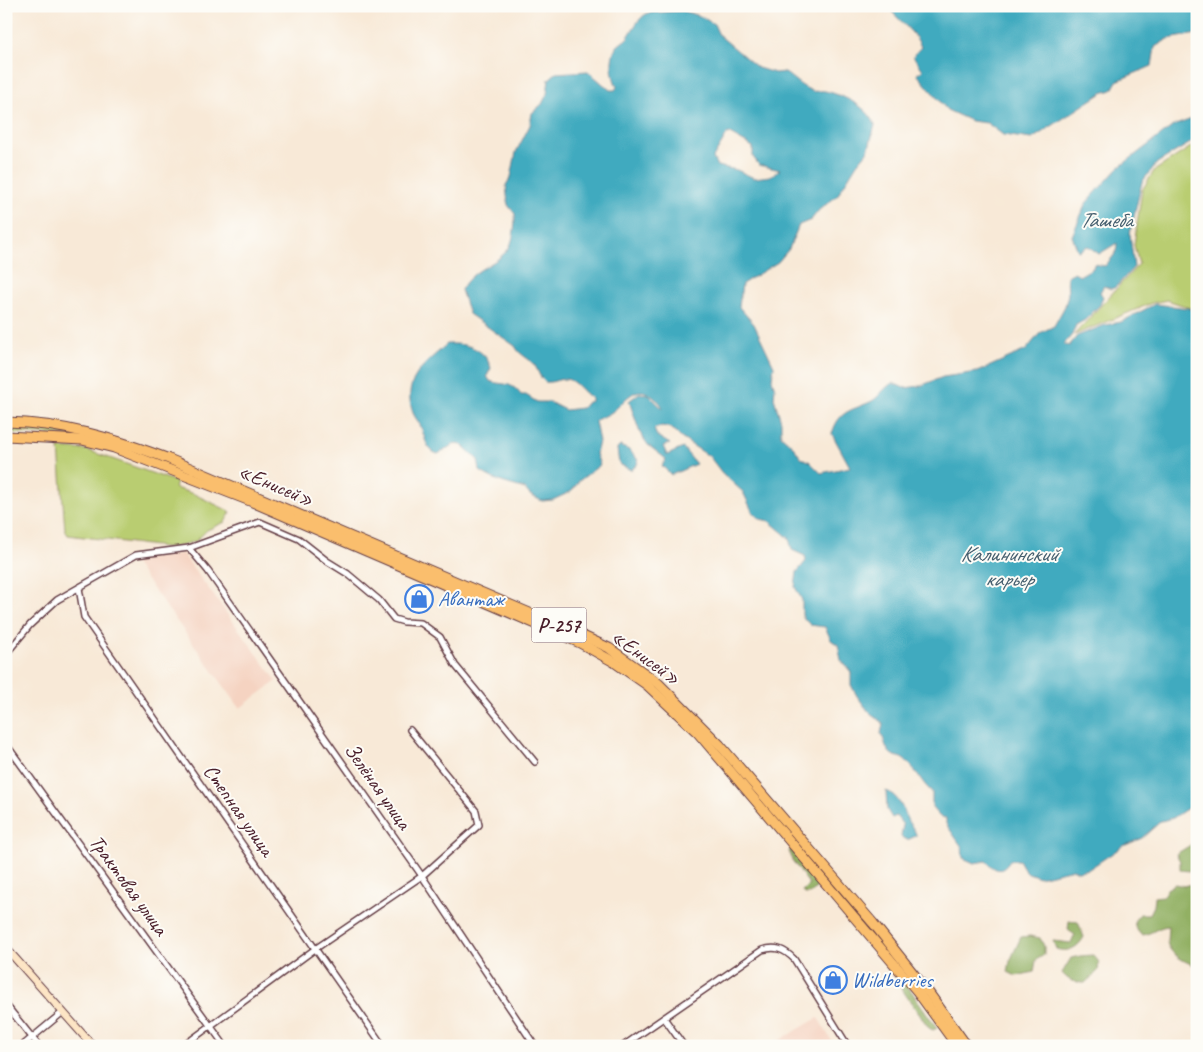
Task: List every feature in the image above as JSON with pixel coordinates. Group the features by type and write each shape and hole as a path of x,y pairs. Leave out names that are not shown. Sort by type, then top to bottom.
{"highway":[{"name":"«Енисей»","path":"6,422 90,432 120,440 170,459 549,620 624,658 658,683 720,745 873,924 929,993 967,1046"},
{"name":"«Енисей»","path":"6,436 82,440 114,448 250,501 580,643 614,662 647,685 698,733 917,991 957,1046"}],"main road":[{"path":"6,948 92,1046"}],"street":[{"path":"6,654 46,609 136,556 189,548 260,522 299,539 327,561 348,574 379,600 394,619 404,622 422,623 440,637 455,665 535,762"},
{"name":"Зелёная улица","path":"189,548 208,571 422,876 535,1046"},
{"name":"Степная улица","path":"79,588 84,617 383,1046"},
{"path":"183,1046 315,949 422,876 479,825 476,811 410,730"},
{"name":"Трактовая улица","path":"6,744 225,1046"},
{"path":"622,1046 762,950 773,947 785,950 794,959 848,1046"},
{"path":"6,1005 39,1046"},
{"path":"22,1046 63,1012"},
{"path":"664,1018 684,1046"}],"shaded area":[{"path":"182,553 277,681 240,708 133,561"},
{"path":"818,1018 835,1046 769,1046"}],"green space":[{"path":"1197,143 1197,310 1167,300 1152,303 1074,335 1139,264 1134,245 1142,190 1154,171"},
{"path":"6,424 81,433 80,436 6,433"},
{"path":"59,448 87,450 177,482 175,488 194,494 231,512 225,522 207,530 196,541 172,548 68,535 65,530"},
{"path":"1197,841 1197,867 1189,871 1180,870 1180,861 1176,854"},
{"path":"791,849 799,861 820,881 820,884 811,893 804,894 802,891 809,884 792,860 789,851"},
{"path":"1197,883 1197,961 1194,965 1182,960 1168,946 1168,926 1143,935 1136,930 1134,921 1140,914 1149,914 1153,906 1154,897 1163,896 1167,889 1175,884 1184,886"},
{"path":"1069,921 1078,922 1084,937 1072,949 1056,949 1053,941 1071,943 1075,935 1068,930"},
{"path":"1021,937 1040,938 1044,946 1044,955 1036,960 1034,972 1016,976 1008,972 1010,961"},
{"path":"1093,955 1099,962 1098,971 1085,983 1072,981 1062,973 1071,958"},
{"path":"890,964 900,975 937,1028 933,1030 929,1028 896,981 895,974 886,967"}],"water":[{"path":"887,6 1197,6 1197,34 1168,39 1155,47 1152,66 1117,81 1112,90 1102,93 1032,139 1003,135 987,123 971,121 947,110 917,74 923,70 913,56 921,47 919,42"},
{"name":"Калининский карьер","path":"683,11 700,16 714,24 719,35 758,68 775,73 784,72 812,91 825,91 840,95 861,107 875,125 868,151 857,164 837,196 819,210 811,220 799,225 789,249 778,262 742,284 739,307 754,324 774,366 772,379 775,388 774,398 781,421 781,435 793,446 801,458 809,461 821,473 850,467 832,434 842,415 872,401 893,383 904,388 920,386 943,377 977,372 1026,350 1040,333 1054,326 1065,306 1068,294 1067,276 1075,272 1079,276 1093,268 1094,264 1105,266 1114,256 1116,250 1117,243 1099,254 1088,246 1078,251 1072,236 1086,203 1118,168 1173,126 1197,117 1197,139 1157,163 1142,182 1130,234 1134,267 1116,287 1111,289 1104,286 1100,292 1103,297 1100,305 1085,320 1076,325 1072,335 1064,344 1069,346 1077,336 1105,325 1121,322 1155,304 1188,308 1197,312 1197,802 1173,818 1161,821 1142,838 1123,846 1089,869 1078,871 1073,869 1039,877 1026,872 1019,860 1010,860 1005,867 999,870 986,861 974,863 963,858 962,847 946,824 946,818 940,817 932,808 932,792 907,762 889,752 881,734 883,723 869,712 857,696 851,685 851,672 841,660 838,645 831,640 825,627 810,625 802,616 802,600 795,587 797,572 806,561 805,556 792,550 789,538 769,521 760,519 753,513 743,492 722,473 709,456 681,438 671,428 662,426 654,429 657,436 670,444 663,446 667,455 683,448 696,464 671,475 662,466 666,459 648,445 640,433 629,401 639,393 648,394 663,409 659,402 647,393 636,392 612,412 595,421 599,442 596,454 600,465 579,481 572,491 553,500 542,501 530,495 525,489 486,475 480,471 478,460 462,445 454,444 438,454 431,450 427,443 413,413 410,391 417,374 423,366 447,344 468,346 479,351 488,361 491,368 487,376 490,381 510,385 521,395 526,395 537,402 549,402 565,410 582,408 591,401 591,398 569,380 562,379 545,382 533,363 515,346 469,314 461,290 466,282 478,271 503,255 512,242 515,214 508,205 506,185 511,177 516,152 530,125 532,113 542,104 547,94 549,79 556,73 588,71 610,90 615,90 617,87 612,68 614,52 617,46 628,37 639,20 648,13","holes":["728,133 753,147 753,157 759,165 780,170 770,176 754,178 737,170 717,166 713,158"]},
{"path":"620,446 629,450 638,460 637,465 631,470 619,464 617,449"},
{"path":"886,791 900,802 916,836 907,840 901,837 903,825 896,816 892,818 887,810"}],"place":[{"name":"Авантаж","path":"419,599"},
{"name":"Wildberries","path":"833,980"}],"water label":[{"name":"Ташеба","path":"1106,220"}]}
